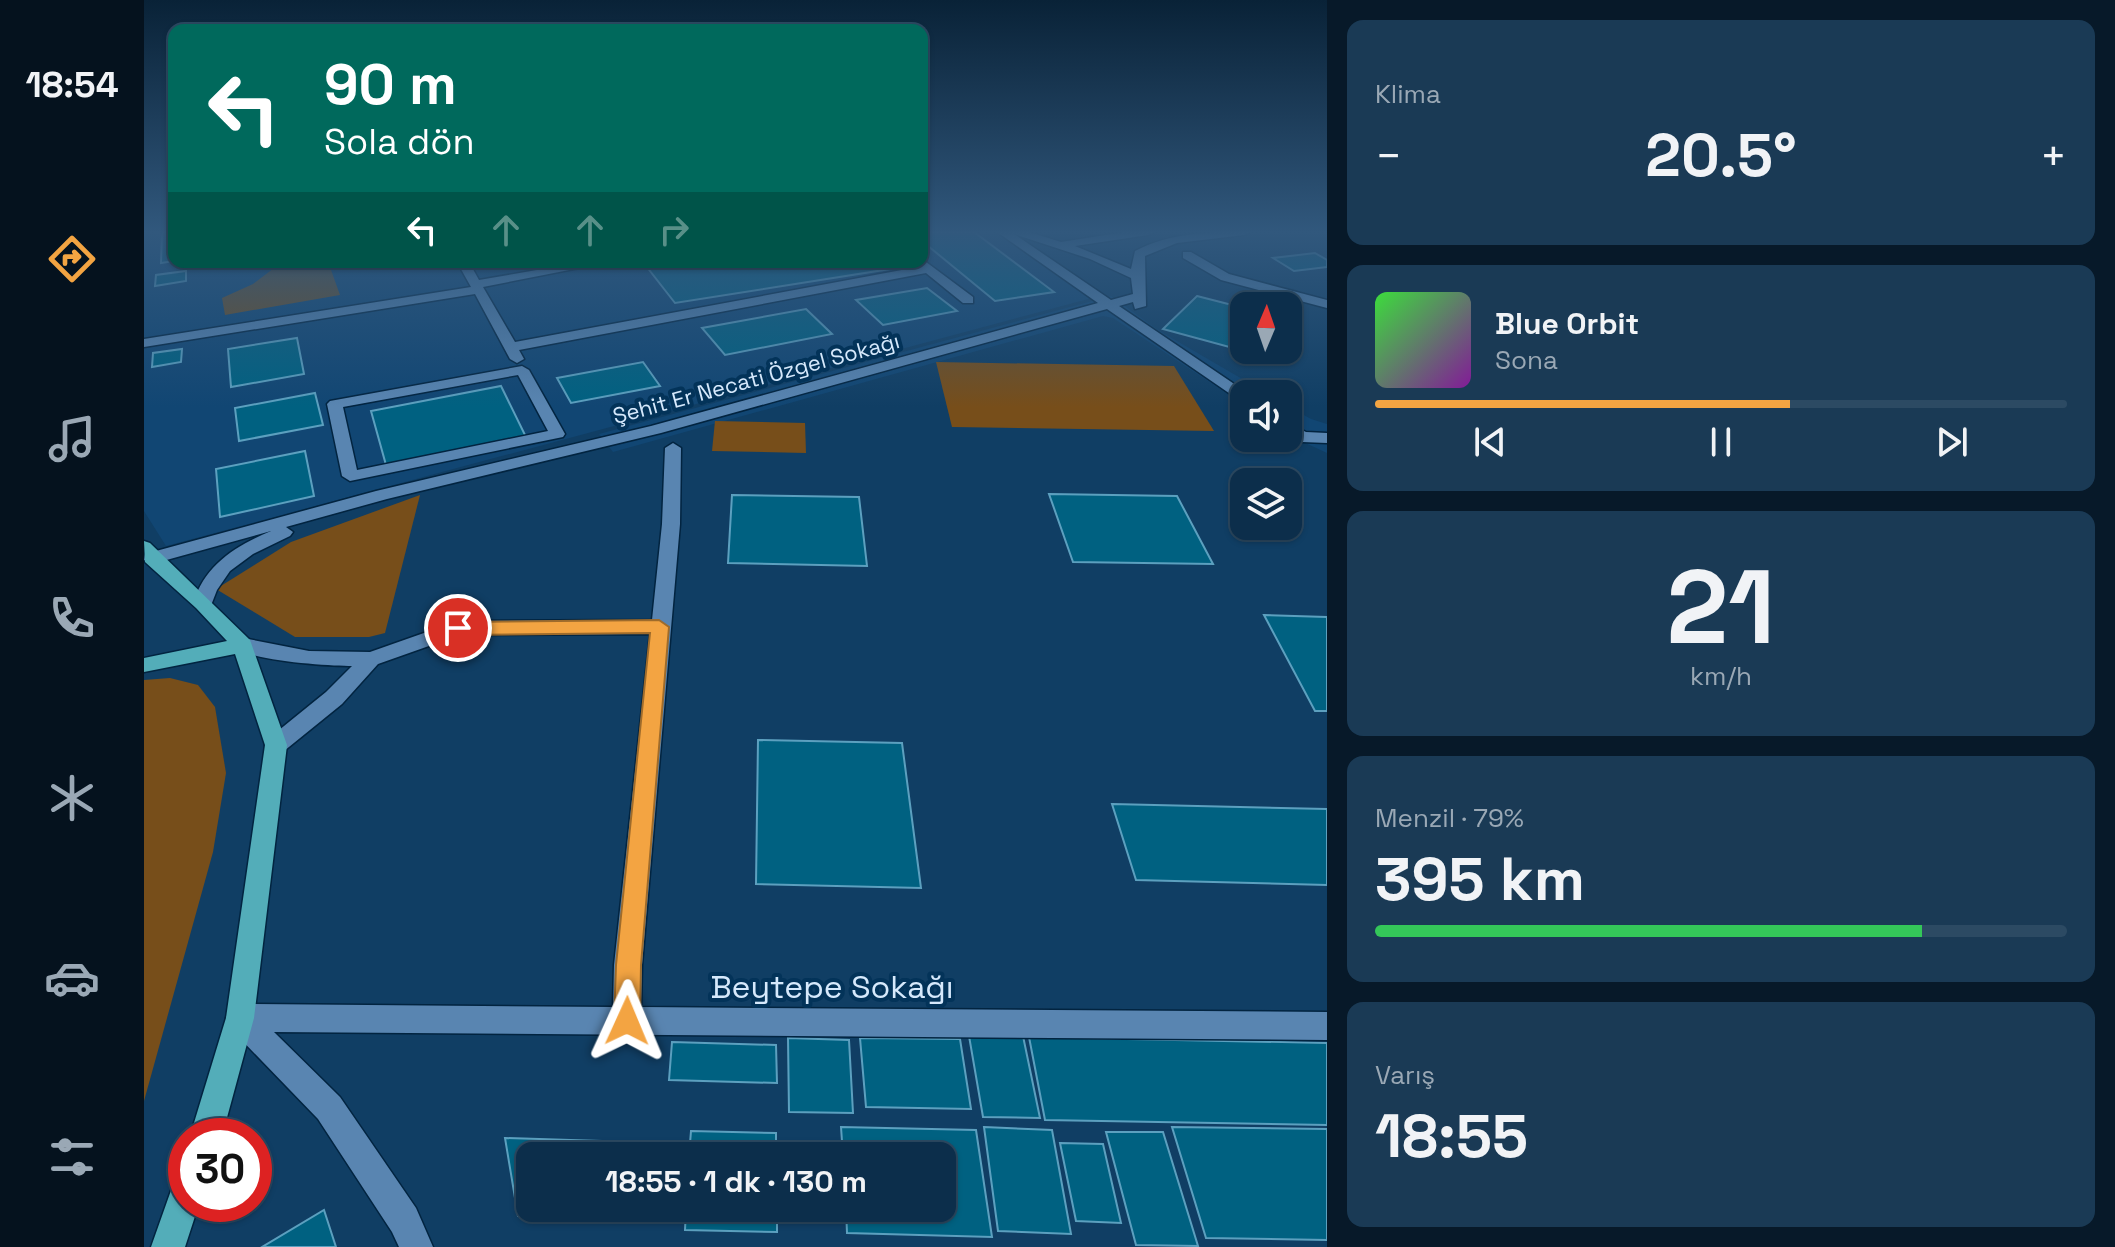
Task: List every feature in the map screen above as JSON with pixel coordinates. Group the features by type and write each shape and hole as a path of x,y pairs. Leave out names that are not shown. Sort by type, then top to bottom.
{"main road":[{"path":"148,553 243,645 276,745 240,1018 212,1118"},
{"path":"144,665 243,645"},
{"path":"168,1247 176,1222"}],"street":[{"path":"144,334 441,290"},
{"path":"144,343 446,290"},
{"path":"479,290 557,434 350,476 335,404 522,370"},
{"path":"511,347 801,290"},
{"path":"955,290 968,300"},
{"path":"1088,290 1230,387"},
{"path":"1138,290 1140,326"},
{"path":"1275,290 1327,304"},
{"name":"Şehit Er Necati Özgel Sokağı","path":"382,495 655,430 1139,296"},
{"path":"1302,434 1327,438"},
{"path":"627,1021 628,965 671,524 673,448"},
{"path":"148,553 382,495"},
{"path":"203,603 206,588 219,571 241,554 302,524 382,495"},
{"path":"243,645 309,658 371,659 458,628 659,627"},
{"path":"276,745 334,698 371,659"},
{"path":"240,1018 329,1108 404,1220 416,1247"},
{"name":"Beytepe Sokağı","path":"240,1018 1327,1026"}],"shaded area":[{"path":"144,290 1081,290 1092,298 166,546 144,511"},
{"path":"239,290 338,290 340,295 225,315 222,298"},
{"path":"1111,296 1158,330 1244,380 1230,380 1230,396 1113,318 1103,316 613,452 599,434"},
{"path":"936,362 1174,366 1214,431 952,427"},
{"path":"1302,414 1327,424 1327,453 1302,441"},
{"path":"715,421 805,423 806,453 712,451"},
{"path":"420,495 385,633 369,637 295,637 216,589 291,542"},
{"path":"170,678 198,685 215,707 226,773 213,852 144,1101 144,680"}],"building":[{"path":"665,290 756,290 675,303"},
{"path":"930,290 957,311 883,325 856,300"},
{"path":"982,290 1054,292 995,301"},
{"path":"1197,296 1230,304 1230,347 1163,329"},
{"path":"806,309 832,334 725,355 702,328"},
{"path":"297,338 304,374 231,387 228,349"},
{"path":"182,349 181,362 152,367 153,353"},
{"path":"643,362 660,386 571,403 557,378"},
{"path":"501,386 526,437 386,465 371,411"},
{"path":"315,393 323,425 239,441 235,408"},
{"path":"305,451 314,496 220,517 216,469"},
{"path":"1049,494 1177,496 1213,564 1073,562"},
{"path":"732,495 859,497 867,566 728,563"},
{"path":"1264,615 1327,617 1327,711 1315,711"},
{"path":"758,740 902,743 921,888 756,884"},
{"path":"1112,804 1327,809 1327,885 1136,880"},
{"path":"969,1036 1023,1036 1040,1118 983,1117"},
{"path":"1029,1037 1327,1043 1327,1125 1045,1120"},
{"path":"788,1038 849,1040 853,1113 789,1112"},
{"path":"860,1038 960,1039 971,1109 866,1107"},
{"path":"672,1042 776,1045 777,1083 669,1080"},
{"path":"841,1127 976,1130 992,1237 847,1233 847,1222 956,1222 956,1142 842,1142"},
{"path":"984,1127 1052,1130 1071,1234 998,1231"},
{"path":"1172,1127 1327,1129 1327,1240 1206,1238"},
{"path":"691,1131 776,1133 776,1142 690,1142"},
{"path":"1106,1132 1163,1132 1198,1246 1136,1245"},
{"path":"505,1138 632,1142 516,1142 516,1204"},
{"path":"1060,1143 1103,1144 1121,1223 1076,1221"},
{"path":"324,1210 336,1247 262,1247"},
{"path":"685,1222 777,1222 777,1232 685,1230"}],"route":[{"path":"458,628 659,627 628,965 627,1021"}]}
